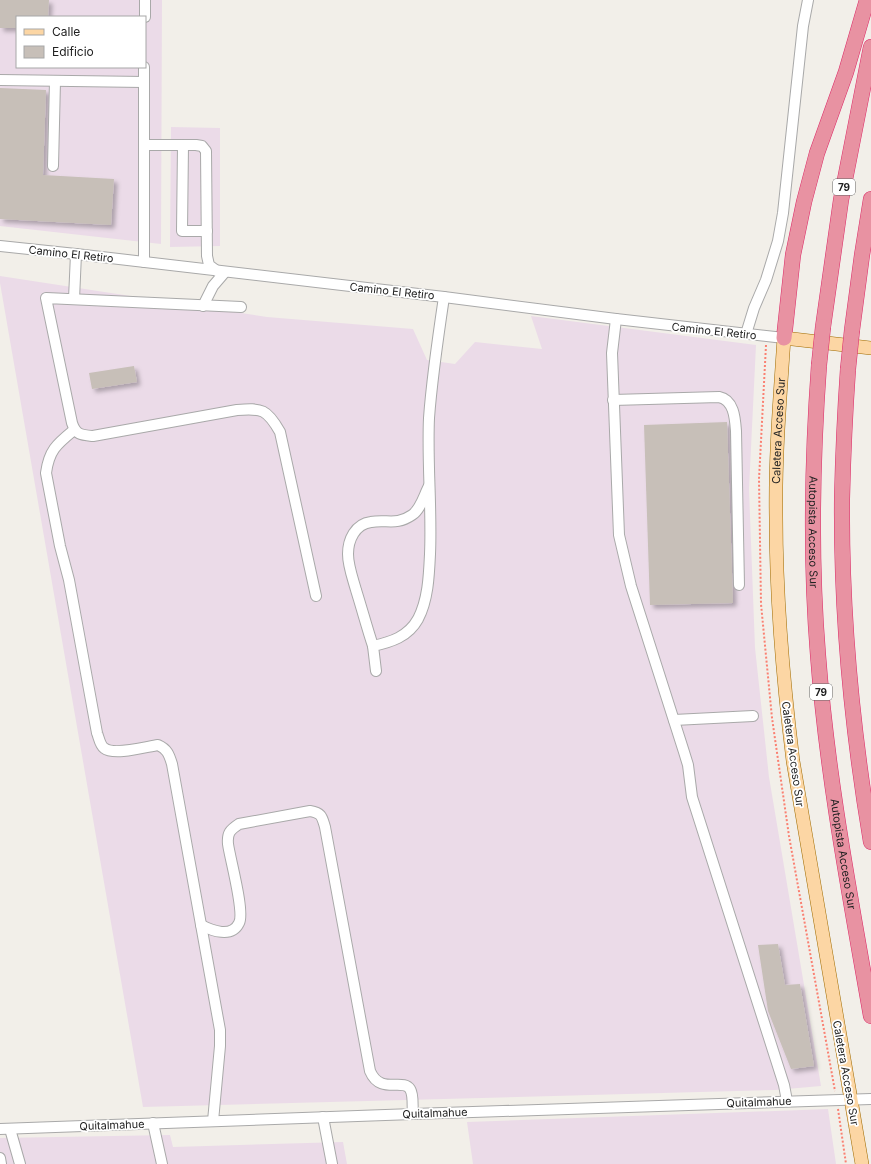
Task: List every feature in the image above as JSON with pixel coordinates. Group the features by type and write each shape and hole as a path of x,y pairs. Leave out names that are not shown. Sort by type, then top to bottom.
{"highway":[{"path":"784,338 793,255 804,202 817,153 846,72 867,0"},
{"name":"Autopista Acceso Sur","path":"871,47 841,200 823,327 816,411 812,502 813,583 818,655 832,784 871,1016"},
{"path":"871,199 861,263 848,369 842,492 844,586 853,712 871,842"}],"main road":[{"path":"784,338 871,348"},
{"name":"Caletera Acceso Sur","path":"784,338 778,433 776,516 778,583 785,685 792,753 799,799 862,1164"}],"street":[{"path":"145,0 145,16"},
{"path":"746,334 754,308 766,280 778,241 783,213 803,26 808,0"},
{"path":"144,68 144,262"},
{"path":"0,80 144,82"},
{"path":"53,166 55,81"},
{"path":"144,145 202,146 206,151 207,256 209,266 222,272 203,306"},
{"path":"183,145 182,231 207,231"},
{"name":"Camino El Retiro","path":"0,246 784,338"},
{"path":"74,300 76,254"},
{"path":"373,646 400,638 408,632 417,620 425,600 429,572 431,522 429,418 435,356 444,297"},
{"path":"241,308 46,298 72,423 74,430 82,435 93,436 237,410 253,409 264,411 273,419 280,432 316,596"},
{"path":"616,319 612,353 619,535 631,586 688,765 692,797 784,1084 787,1101"},
{"path":"613,400 719,396 727,400 734,415 736,431 739,585"},
{"path":"74,430 51,452 47,463 46,474 60,546 69,580 97,733 103,747 109,750 117,751 158,745 169,752 220,1030 220,1046 213,1121"},
{"path":"376,671 373,646 351,572 348,555 353,533 360,526 370,522 395,522 406,519 414,514 420,506 430,482"},
{"path":"674,720 753,716"},
{"path":"201,925 210,930 227,932 235,928 240,922 240,907 227,837 230,830 239,824 310,811 318,812 322,817 325,827 370,1072 372,1078 379,1083 407,1086 410,1088 413,1114"},
{"name":"Quitalmahue","path":"5,1129 871,1099"},
{"path":"323,1117 332,1164"},
{"path":"153,1123 162,1164"},
{"path":"5,1129 20,1164"},
{"path":"0,1158 2,1164"}],"shaded area":[{"path":"0,0 162,0 161,244 0,226"},
{"path":"171,127 220,128 220,246 170,247"},
{"path":"0,276 267,317 413,329 427,360 455,364 475,342 542,349 531,316 756,345 749,489 755,648 769,777 821,1086 775,1090 143,1107"},
{"path":"828,1109 836,1164 473,1164 467,1122"},
{"path":"170,1135 173,1147 343,1142 347,1164 0,1164 0,1138"}],"building":[{"path":"0,0 49,0 48,16 16,16 16,28 0,28"},
{"path":"0,88 46,90 43,175 114,179 111,225 0,219"},
{"path":"134,366 137,382 92,389 89,373"},
{"path":"727,422 733,603 650,605 644,425"},
{"path":"778,944 785,985 800,984 814,1066 791,1069 768,1011 758,945"}]}
